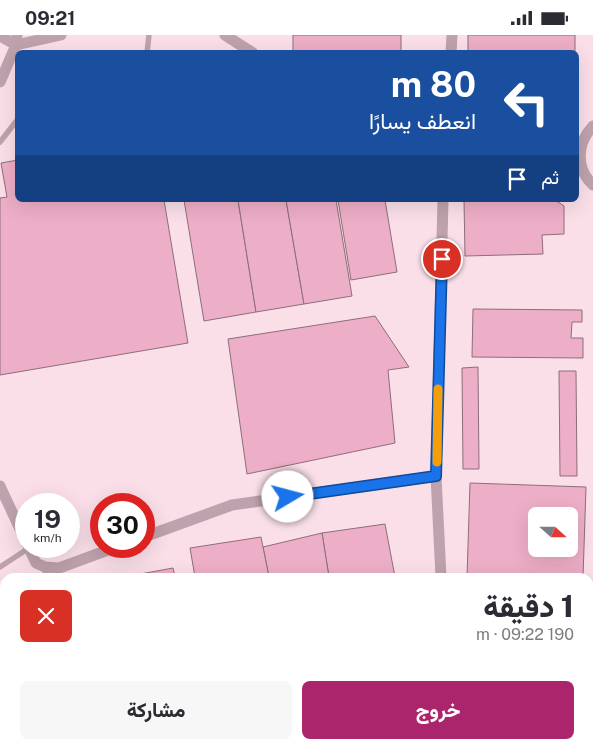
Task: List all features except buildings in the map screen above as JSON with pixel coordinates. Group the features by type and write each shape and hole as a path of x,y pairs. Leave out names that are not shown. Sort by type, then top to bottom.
{"street":[{"path":"0,36 17,40 61,35"},
{"path":"225,35 248,50"},
{"path":"451,50 452,35"},
{"path":"0,82 17,40"},
{"path":"579,153 586,133 593,126"},
{"path":"579,160 583,172 593,185"},
{"path":"441,573 436,476 443,202"},
{"path":"155,533 232,505 436,476"},
{"path":"0,486 15,518"},
{"path":"34,558 36,563 46,572 90,557"}],"lane":[{"path":"148,35 148,50"},
{"path":"0,141 15,123"},
{"path":"0,567 15,556"}],"shaded area":[{"path":"0,35 593,35 593,573 0,573"}],"slow traffic":[{"path":"437,462 438,389"}],"route":[{"path":"288,497 436,476 442,259"}]}
